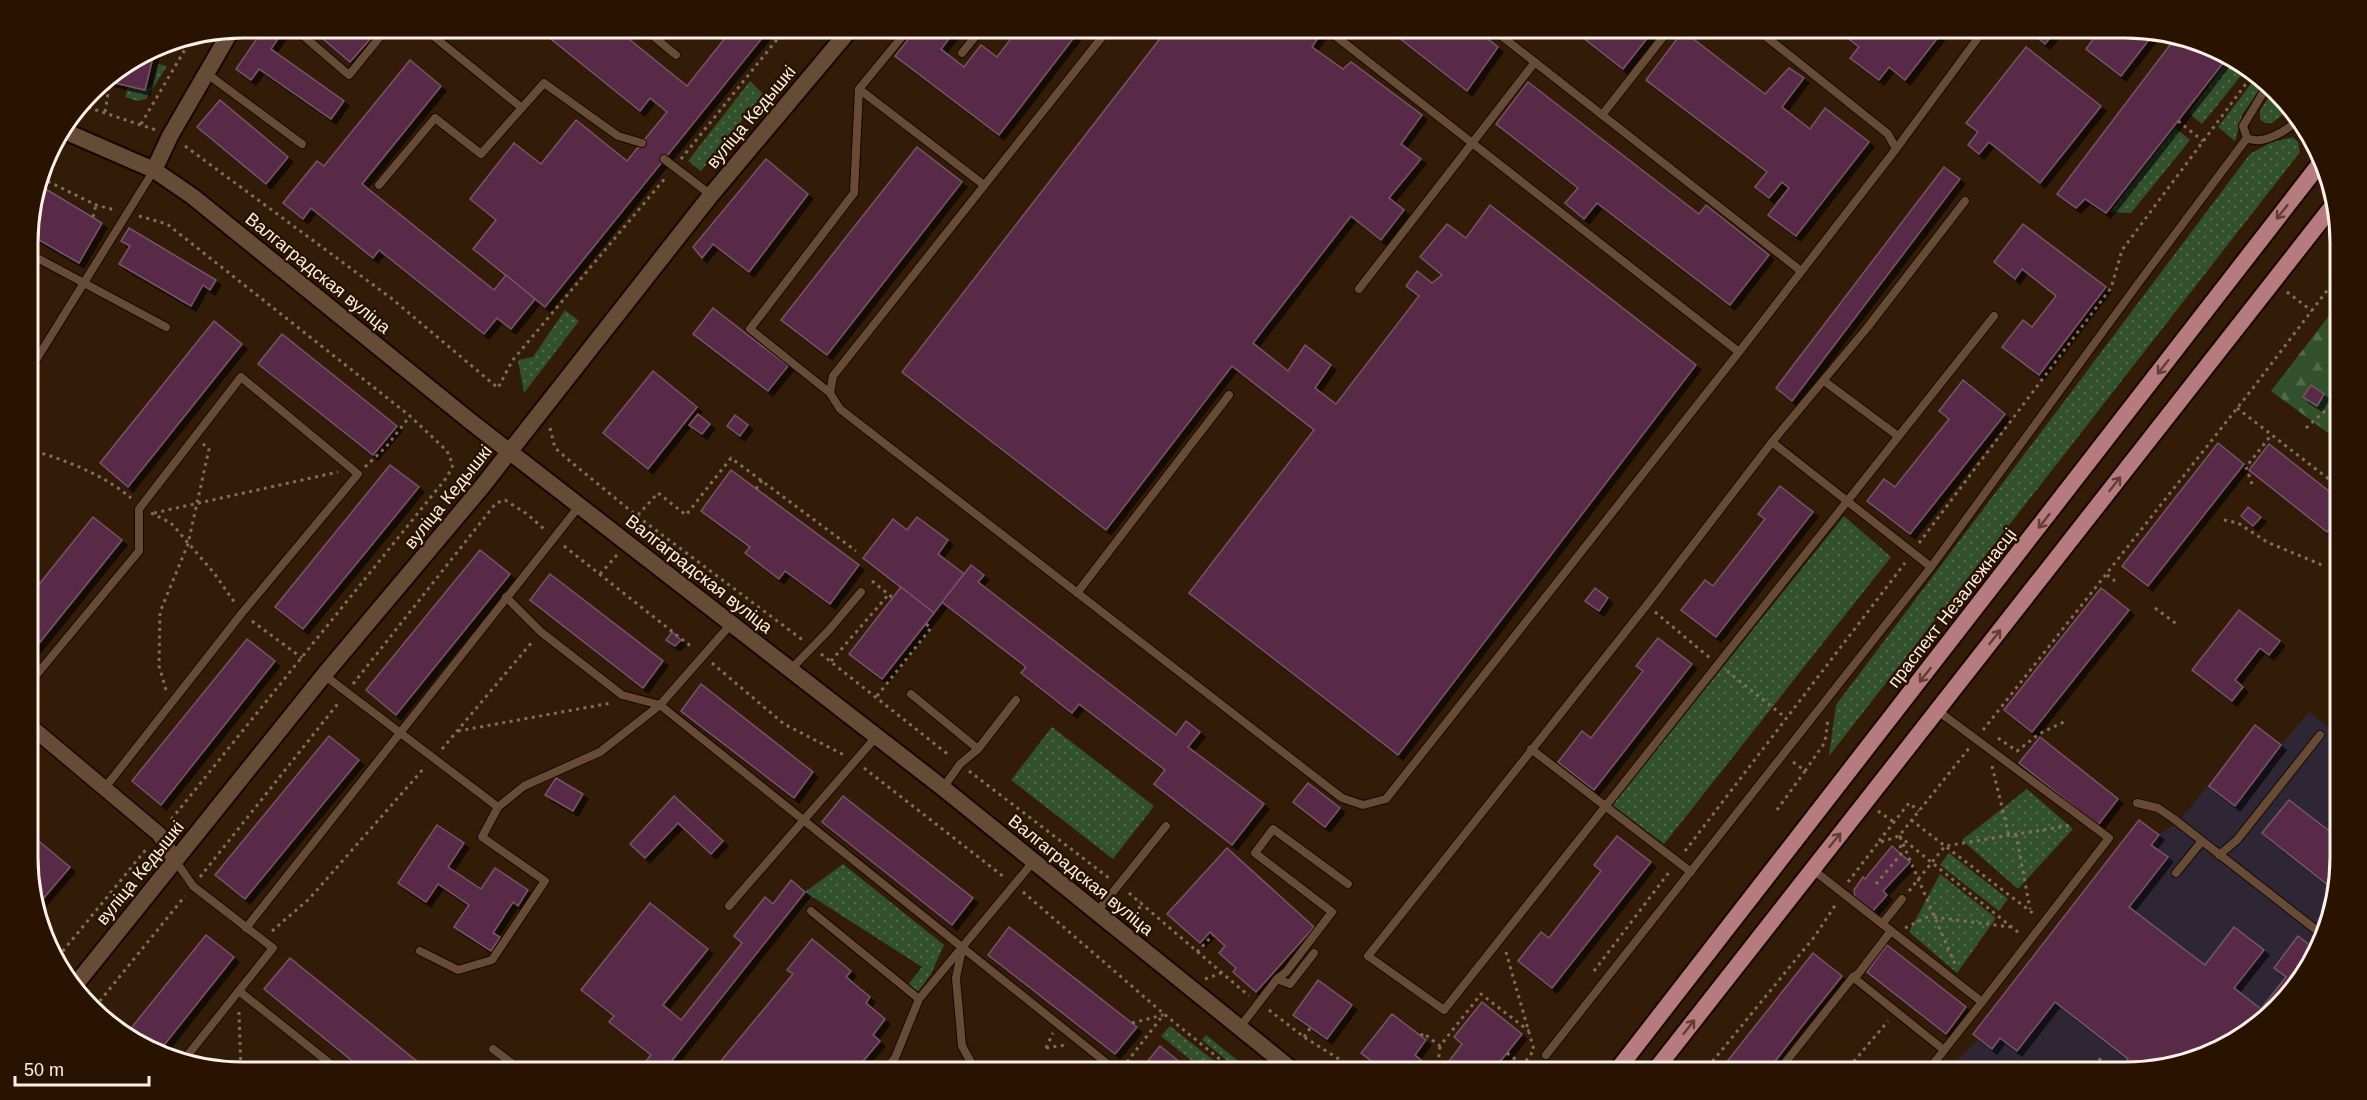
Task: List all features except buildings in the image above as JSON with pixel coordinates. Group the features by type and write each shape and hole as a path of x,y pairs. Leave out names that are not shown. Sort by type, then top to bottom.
{"main road":[{"path":"154,170 170,136 227,38"},
{"name":"вуліца Кедышкі","path":"79,980 324,675 418,566 711,195 843,38"},
{"name":"Валгаградская вуліца","path":"70,133 154,170 192,196 510,451 943,788 1283,1062"},
{"name":"праспект Незалежнасці","path":"1624,1062 2316,169"},
{"path":"1661,1062 2327,213"}],"street":[{"path":"38,735 159,834 175,860"}],"lane":[{"path":"306,38 349,75 377,38"},
{"path":"436,38 522,108"},
{"path":"655,38 676,55"},
{"path":"900,38 859,89 854,193 750,329 830,393 840,409 1342,798 1363,805 1386,798 1739,352 1896,149 1978,38"},
{"path":"962,53 974,38"},
{"path":"830,393 833,376 1101,38"},
{"path":"1341,38 1739,352"},
{"path":"1504,38 1801,271"},
{"path":"1602,115 1662,38"},
{"path":"1768,38 1888,134 1896,149"},
{"path":"1359,289 1535,62"},
{"path":"206,73 302,144"},
{"path":"378,185 435,118 481,154 544,83 618,136 642,143"},
{"path":"859,89 984,185"},
{"path":"2263,93 2243,126 2247,138 2253,141 2266,139 2292,125"},
{"path":"1546,1056 1931,567 2247,138"},
{"path":"664,159 711,195"},
{"path":"38,357 154,170"},
{"path":"1965,201 1368,956 1444,1010 1994,316"},
{"path":"38,259 166,327"},
{"path":"38,674 139,551 139,509 241,378 354,472 104,789"},
{"path":"1824,381 1898,436"},
{"path":"1077,593 1229,395"},
{"path":"1773,442 1931,567"},
{"path":"246,928 580,505"},
{"path":"791,669 829,630 861,592"},
{"path":"507,597 541,632 622,695 660,705 1106,1063"},
{"path":"420,951 458,970 492,960 545,881 482,837 498,807 524,786 600,752 660,705 731,624"},
{"path":"324,675 498,807"},
{"path":"911,694 978,749"},
{"path":"943,788 960,764 978,749 1016,700"},
{"path":"1935,1062 2109,838 1938,711"},
{"path":"2219,855 2237,840 2320,735"},
{"path":"729,906 876,737"},
{"path":"1531,749 1691,872"},
{"path":"2137,803 2157,808 2174,819 2316,930"},
{"path":"1096,913 1166,826"},
{"path":"1240,1027 1332,912 1255,853 1274,829 1348,885"},
{"path":"2176,873 2202,841"},
{"path":"175,860 193,886 273,948 188,1055"},
{"path":"891,1063 920,999 1033,862"},
{"path":"1812,869 1982,1002"},
{"path":"1882,924 1902,899"},
{"path":"811,911 920,999"},
{"path":"1785,1062 1891,931"},
{"path":"963,948 956,978 962,1046 972,1063"},
{"path":"1277,978 1290,984 1314,953"},
{"path":"1852,977 1944,1050"},
{"path":"239,992 329,1063"},
{"path":"493,1049 511,1063"}],"path":[{"path":"91,104 90,108 170,136 390,298 498,388 512,361 778,38"},
{"path":"141,124 188,45"},
{"path":"1591,975 2111,288 2122,250 2249,80"},
{"path":"105,112 109,86"},
{"path":"2178,121 2203,141"},
{"path":"47,181 96,205 167,224 410,416 447,451 453,465 447,477 302,659 61,953"},
{"path":"93,217 96,205"},
{"path":"2274,282 2312,311"},
{"path":"1878,843 1899,836 2330,287"},
{"path":"2306,428 2330,406"},
{"path":"2237,408 2330,480"},
{"path":"152,514 354,472 386,447 410,416"},
{"path":"2252,484 2246,467 2272,434"},
{"path":"170,706 159,666 160,612 188,543 209,449 195,438"},
{"path":"38,452 67,460 117,486 152,514 171,523 214,573 242,613 302,659"},
{"path":"637,516 658,493 686,515 731,458 856,550"},
{"path":"756,489 762,480"},
{"path":"99,1003 496,503 505,500 527,514 784,724 855,761 1015,885 1164,1014 1224,1062"},
{"path":"2224,520 2238,523 2267,542 2322,565"},
{"path":"600,574 627,543"},
{"path":"2106,574 2115,581"},
{"path":"872,580 893,598"},
{"path":"831,661 889,594"},
{"path":"2156,608 2178,625"},
{"path":"877,696 932,628 925,623"},
{"path":"446,744 541,632"},
{"path":"456,732 613,702"},
{"path":"1984,728 2018,751 2039,734 2066,721"},
{"path":"1988,747 2009,836"},
{"path":"261,940 309,899 433,758"},
{"path":"1777,810 1805,771 1788,758"},
{"path":"1712,1062 1815,936 1843,893 1849,879 1909,803 1919,811"},
{"path":"1911,820 2044,922"},
{"path":"1902,899 1945,846 2088,822"},
{"path":"2016,834 2030,911"},
{"path":"1899,836 2030,941"},
{"path":"1899,836 1966,989"},
{"path":"1876,884 1900,854 1899,836"},
{"path":"1934,917 2012,927"},
{"path":"1197,952 1213,935"},
{"path":"1502,937 1537,1062"},
{"path":"239,992 241,1063"},
{"path":"1438,1062 1440,1046 1481,994 1528,1031"},
{"path":"1853,1062 1896,1012"},
{"path":"1132,1023 1164,1014"},
{"path":"1127,1063 1164,1014"},
{"path":"1304,1036 1311,1027"},
{"path":"1454,1028 1458,1032"},
{"path":"1421,1036 1423,1033 1440,1046"},
{"path":"1525,1062 1541,1041"},
{"path":"1507,1053 1519,1062"},
{"path":"2098,1062 2101,1058"}],"shaded area":[{"path":"2309,712 2330,729 2329,871 2326,897 2314,936 2295,971 2279,993 2260,1012 2215,1041 2190,1052 2164,1059 2138,1062 1956,1062 1978,1039 1973,1034 2139,820 2159,834 2178,823 2255,725 2282,744"}],"green space":[{"path":"158,64 167,66 146,99 137,101 125,97 129,84 144,90 152,86"},
{"path":"2225,64 2242,75 2202,124 2189,113"},
{"path":"750,81 763,94 701,171 688,161"},
{"path":"2252,83 2260,90 2242,115 2235,141 2218,127"},
{"path":"2269,98 2283,114 2272,123 2265,123 2260,119 2260,110"},
{"path":"2175,128 2190,140 2131,213 2110,212"},
{"path":"2293,137 2298,142 2300,152 1829,756 1836,705 2250,154 2270,143"},
{"path":"565,310 579,321 524,393 518,360 533,357"},
{"path":"2330,314 2330,434 2271,391"},
{"path":"1844,516 1891,557 1664,844 1612,805"},
{"path":"1052,727 1154,806 1113,859 1011,780"},
{"path":"2027,789 2073,829 2018,889 1962,840"},
{"path":"1949,853 2008,899 1999,911 1940,865"},
{"path":"843,864 944,945 931,974 918,992 908,985 922,967 805,892"},
{"path":"1940,874 1996,918 1957,973 1909,932"},
{"path":"1170,1026 1216,1062 1194,1062 1161,1036"},
{"path":"1206,1035 1240,1062 1229,1062 1202,1040"}]}
